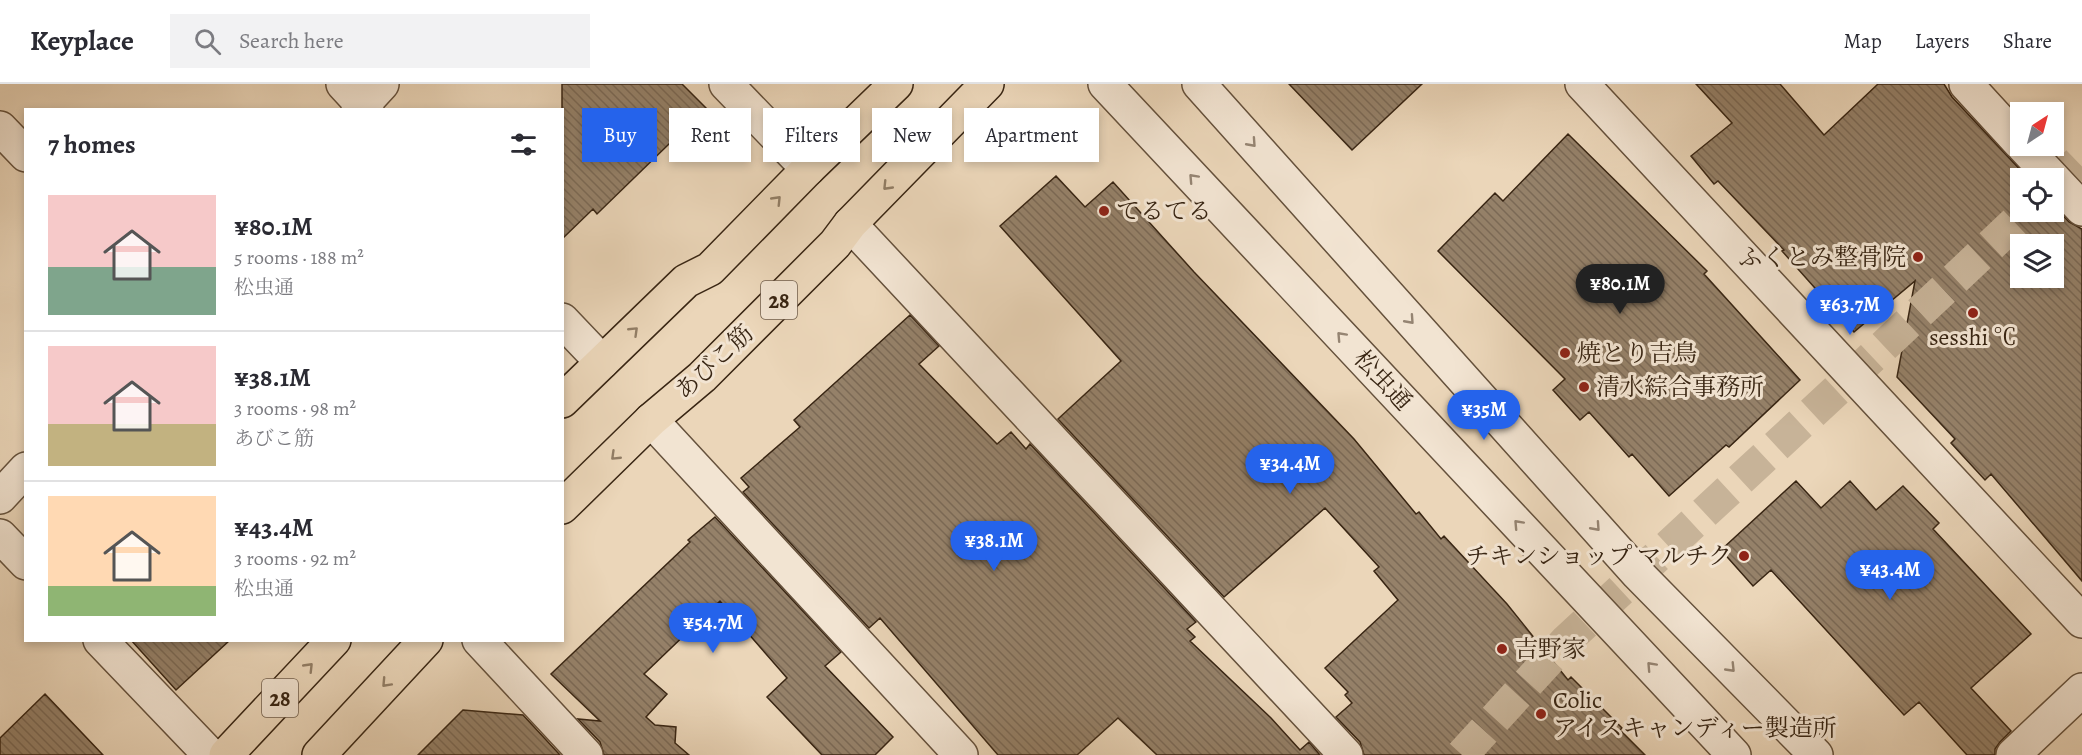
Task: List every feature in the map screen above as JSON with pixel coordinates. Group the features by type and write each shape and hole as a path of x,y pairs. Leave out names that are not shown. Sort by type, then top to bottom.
{"main road":[{"path":"564,399 686,281 710,269 896,84"},
{"name":"あびこ筋","path":"564,505 651,420 719,360 836,244 850,224 987,84"},
{"name":"28","path":"226,755 332,642"},
{"path":"319,755 424,642"}],"street":[{"path":"726,84 808,169"},
{"name":"松虫通","path":"1105,84 1734,755"},
{"path":"1199,84 1638,574 1816,755"},
{"path":"1582,84 2082,621"},
{"path":"1966,84 2010,131"},
{"path":"0,128 24,153"},
{"path":"2033,156 2082,209"},
{"path":"850,224 1346,755"},
{"path":"564,322 602,362"},
{"path":"651,420 961,755"},
{"path":"0,497 24,471"},
{"path":"0,536 24,561"},
{"path":"102,642 210,755"},
{"path":"480,642 586,755"},
{"path":"2013,755 2082,690"}],"building":[{"path":"562,84 682,84 706,108 669,108 669,144 657,156 657,108 582,108 582,162 650,162 597,214 593,209 564,237 564,108 562,108"},
{"path":"1289,84 1422,84 1352,150"},
{"path":"1696,84 1780,84 1824,135 1878,84 1944,84 1952,97 2019,168 2010,168 2010,222 2064,222 2064,217 2082,229 2082,581 1991,474 1985,480 1951,443 1955,439 1897,377 1915,281 1854,332 1782,251 1784,250 1718,181 1714,184 1691,156 1732,123"},
{"path":"1568,134 1707,271 1704,274 1800,380 1729,447 1726,445 1669,496 1632,454 1629,457 1589,412 1580,420 1553,390 1565,379 1438,251 1495,193 1503,201"},
{"path":"1056,176 1085,207 1113,182 1194,272 1354,439 1416,514 1419,512 1441,539 1444,536 1507,604 1568,680 1571,677 1622,728 1620,730 1645,755 1364,755 1360,742 1336,717 1352,703 1345,695 1348,692 1325,668 1398,600 1374,571 1379,567 1325,508 1224,597 1058,419 1121,361 1000,226"},
{"path":"910,315 939,346 919,364 997,444 1011,432 1026,449 1030,444 1196,622 1187,629 1195,637 1190,641 1271,718 1300,750 1309,742 1320,755 1157,755 1118,718 1077,755 998,755 880,618 869,628 743,492 749,487 741,478 800,427 794,420"},
{"path":"1796,481 1821,508 1850,481 1876,510 1903,486 1939,523 1933,529 2031,634 1971,688 2011,731 1995,749 1995,755 1967,755 1919,702 1904,715 1771,570 1753,586 1721,550"},
{"path":"715,517 841,652 825,666 893,737 875,755 822,755 767,697 787,678 720,601 644,674 667,694 646,717 655,725 676,727 675,743 689,755 604,755 600,742 578,719 600,721 551,674 690,542 688,540"},
{"path":"133,642 228,642 176,690"},
{"path":"45,694 103,755 0,755 0,738"},
{"path":"463,710 523,715 560,755 418,755"}],"tunnel":[{"path":"2064,175 2082,158"},
{"path":"1462,755 1567,640 2015,222"}],"place":[{"name":"てるてる","path":"1104,211"},
{"name":"ふくとみ整骨院","path":"1918,257"},
{"name":"sesshi ℃","path":"1973,313"},
{"name":"焼とり吉鳥","path":"1565,353"},
{"name":"清水綜合事務所","path":"1584,387"},
{"name":"チキンショップ マルチク","path":"1744,556"},
{"name":"吉野家","path":"1502,649"},
{"name":"Colic アイスキャンディー製造所","path":"1541,714"}]}
